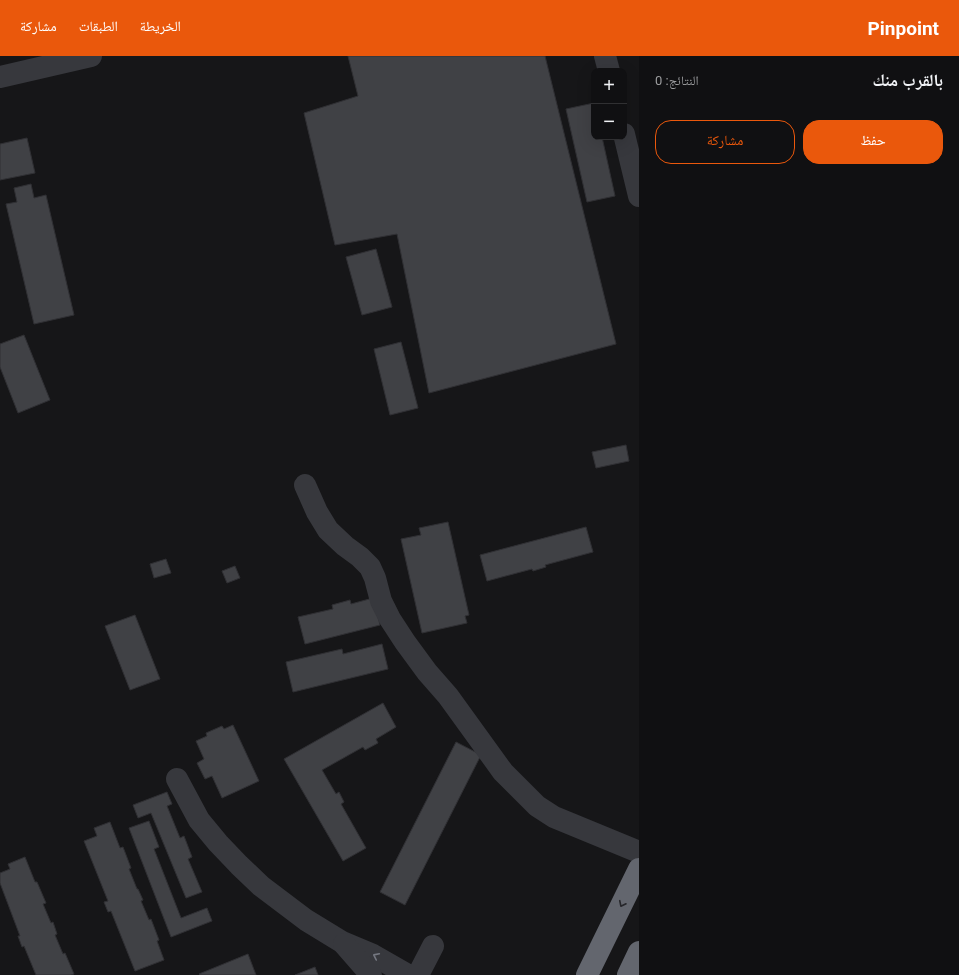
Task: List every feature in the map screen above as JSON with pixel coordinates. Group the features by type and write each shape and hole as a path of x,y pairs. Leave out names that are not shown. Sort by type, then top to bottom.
{"highway":[{"path":"587,975 639,870"},
{"path":"628,975 639,952"}],"street":[{"path":"0,77 90,56"},
{"path":"605,56 608,68"},
{"path":"625,140 639,196"},
{"path":"305,485 317,512 328,530 370,567 390,620 427,672 448,696 503,772 537,806 554,817 639,852"},
{"path":"177,779 199,820 218,843 239,865 285,905 342,942 373,955 408,975"},
{"path":"342,942 371,975"},
{"path":"418,975 433,946"}],"building":[{"path":"348,56 545,56 616,344 429,393 397,234 335,245 304,113 358,96"},
{"path":"591,104 591,140 603,140 615,196 587,202 566,109"},
{"path":"27,138 35,173 0,180 0,144"},
{"path":"31,184 34,198 46,195 74,315 34,324 6,204 17,202 14,188"},
{"path":"376,249 392,307 362,315 346,257"},
{"path":"24,335 50,400 18,413 0,367 0,344"},
{"path":"401,342 418,408 390,415 374,349"},
{"path":"626,445 629,461 596,468 592,452"},
{"path":"448,522 469,615 465,616 467,623 422,633 401,539 421,535 419,528"},
{"path":"586,527 593,552 545,565 546,567 533,571 532,569 487,581 480,555"},
{"path":"166,559 171,573 154,578 150,564"},
{"path":"235,566 240,578 227,583 222,571"},
{"path":"373,598 380,625 305,644 298,617 333,609 332,605 350,600 351,604"},
{"path":"135,615 160,679 130,690 105,626"},
{"path":"382,644 388,669 293,692 286,662 342,649 343,654"},
{"path":"383,703 396,727 376,739 378,743 365,750 363,747 322,770 336,794 339,792 344,802 341,804 366,848 343,861 284,759"},
{"path":"233,725 259,781 222,798 212,776 205,779 197,763 204,759 196,741 207,736 206,733 222,726 224,729"},
{"path":"456,742 481,755 405,905 380,892"},
{"path":"167,792 172,804 167,806 180,838 184,836 192,857 188,859 202,892 186,898 151,813 138,818 133,805"},
{"path":"149,821 159,847 154,849 181,918 207,908 212,921 171,937 129,828"},
{"path":"110,822 120,848 123,847 131,868 129,869 143,900 141,901 149,920 151,919 159,940 157,941 164,960 135,971 111,911 108,912 104,902 108,901 84,841 97,836 94,828"},
{"path":"25,857 35,882 37,882 46,903 43,904 51,923 53,922 57,934 55,935 74,974 36,975 24,946 22,947 18,936 20,936 0,883 0,873 10,869 8,864"},
{"path":"248,954 256,975 199,974"},
{"path":"315,967 318,975 295,975"}]}
